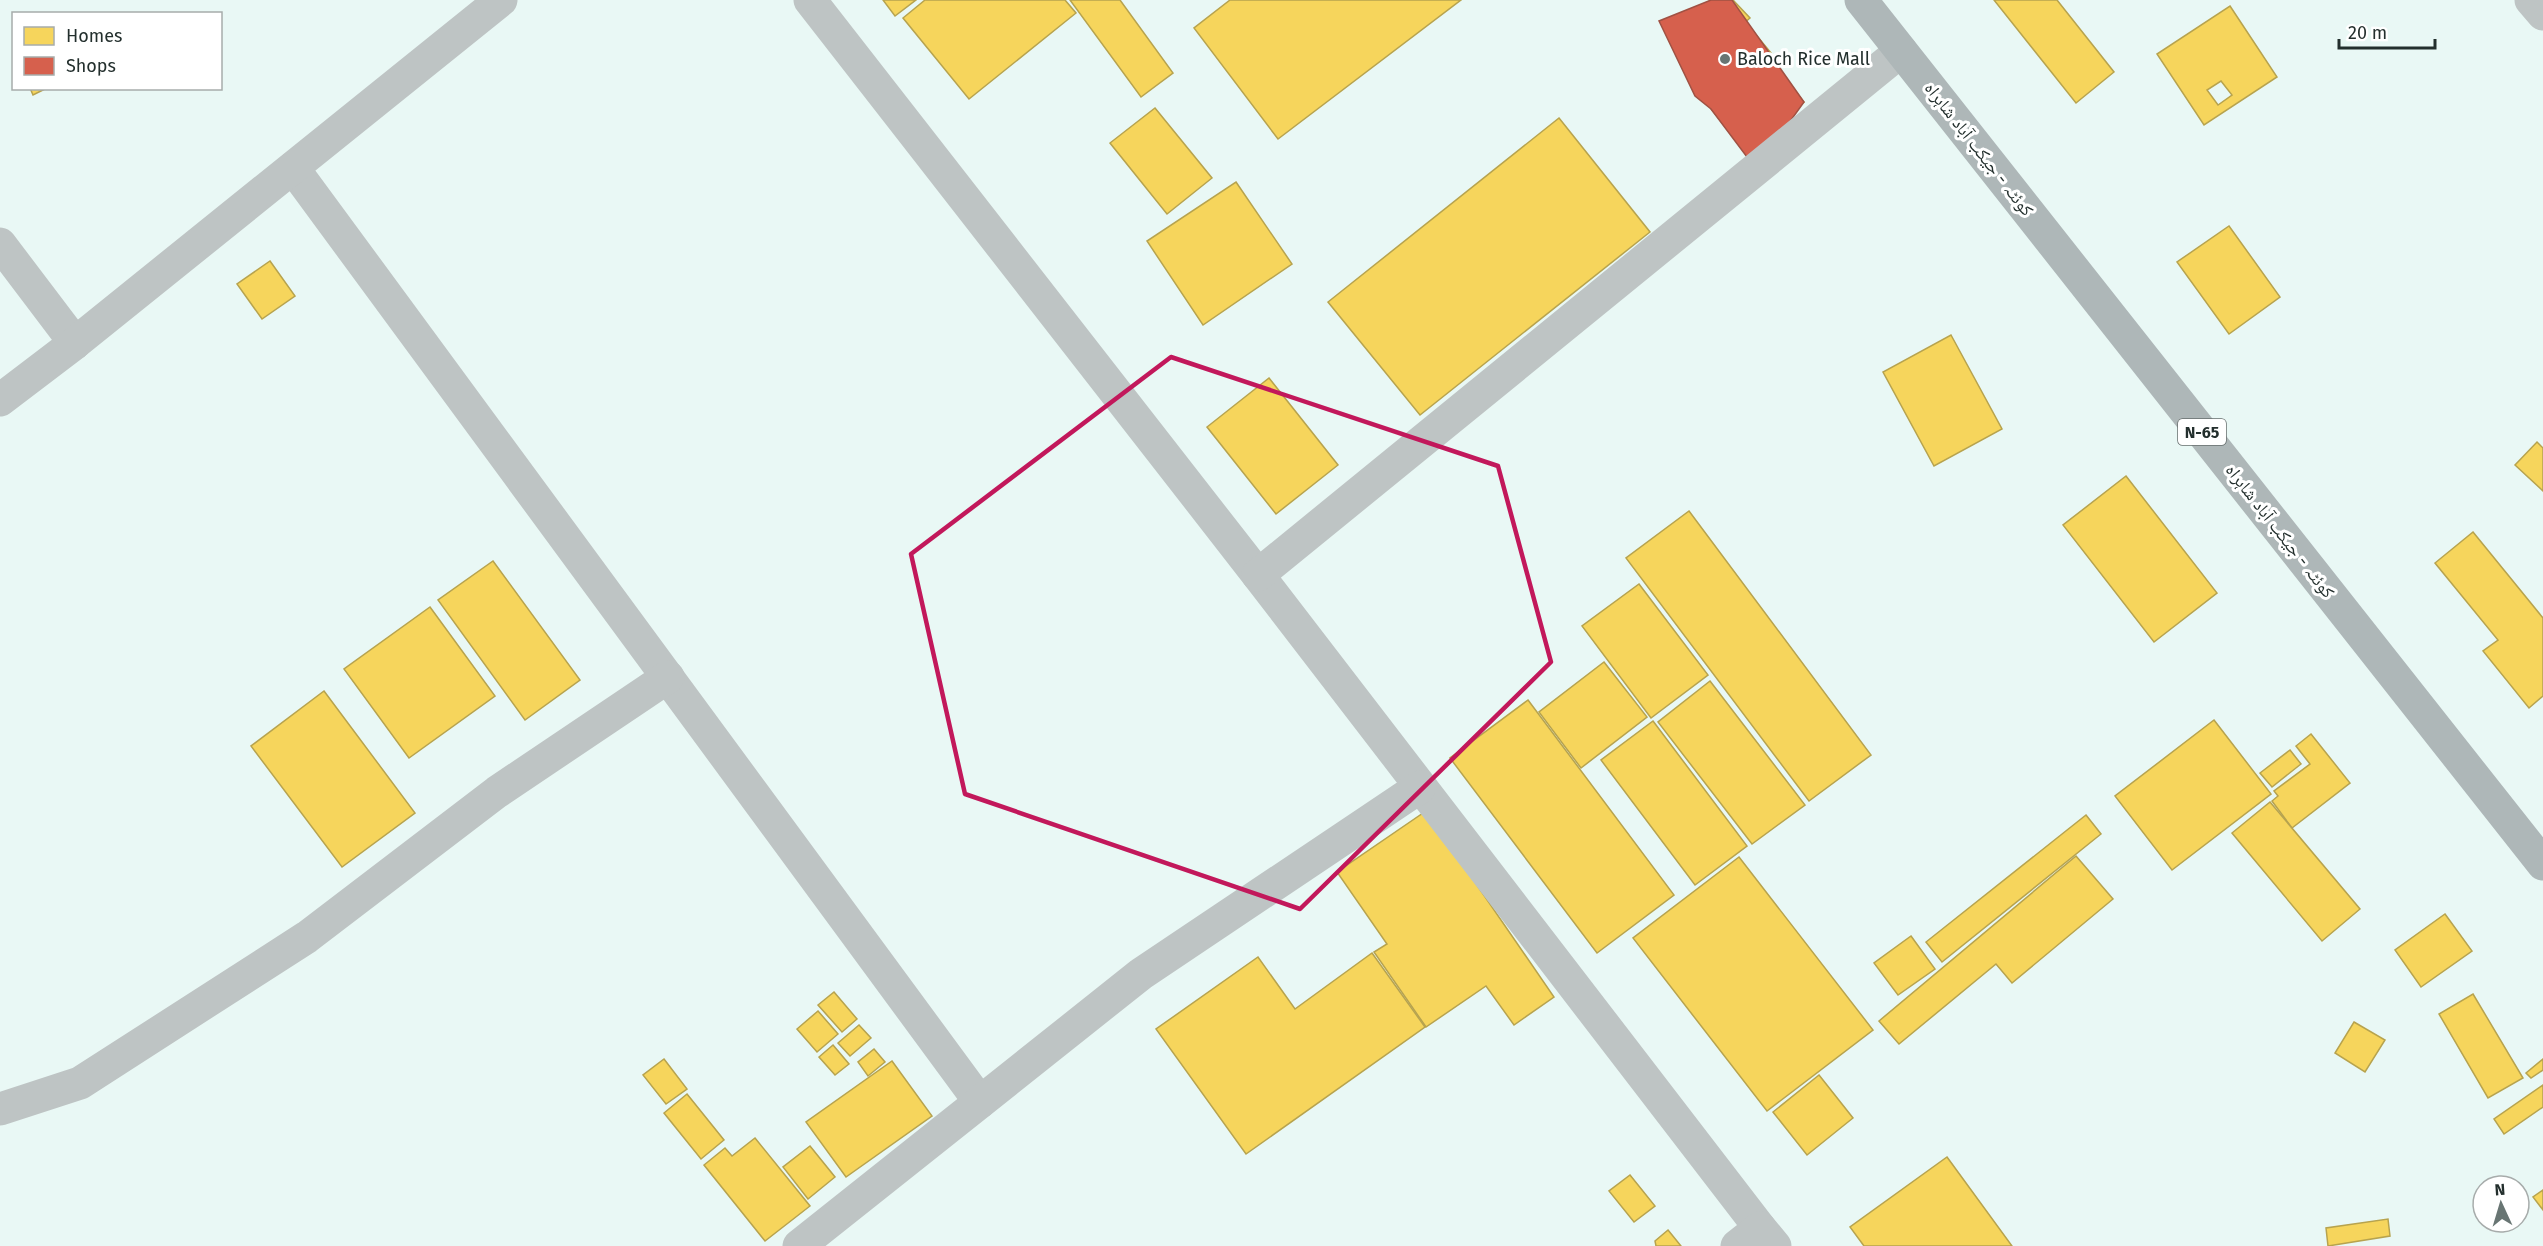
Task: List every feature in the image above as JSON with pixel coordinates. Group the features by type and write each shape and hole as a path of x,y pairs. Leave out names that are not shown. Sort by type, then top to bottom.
{"highway":[{"name":"کوئٹہ - جیکب آباد شاہراہ","path":"1861,0 2543,864"}],"street":[{"path":"0,400 75,343 501,0"},
{"path":"810,0 1258,574 1420,787 1757,1240"},
{"path":"2531,0 2543,14"},
{"path":"1258,574 1901,51"},
{"path":"293,168 980,1102"},
{"path":"0,244 75,343"},
{"path":"0,1109 80,1083 297,944 497,792 668,677"},
{"path":"799,1246 1141,974 1420,787"}],"highlighted area":[{"path":"1171,357 1498,466 1551,662 1300,909 965,794 911,554"}],"building: Homes":[{"path":"883,0 916,0 895,16"},
{"path":"925,0 1065,0 1076,13 969,99 903,18"},
{"path":"1070,0 1120,0 1173,73 1141,97"},
{"path":"1230,0 1461,0 1278,139 1194,28"},
{"path":"1720,0 1733,0 1750,18 1734,32 1712,7"},
{"path":"1994,0 2057,0 2114,72 2076,103"},
{"path":"2230,6 2277,77 2204,125 2157,54","holes":["2221,81 2232,95 2218,105 2207,90"]},
{"path":"1709,17 1730,43 1713,57 1691,32"},
{"path":"1752,30 1771,53 1722,93 1703,69"},
{"path":"1772,62 1804,102 1743,149 1711,109"},
{"path":"31,90 43,90 33,95"},
{"path":"1155,108 1212,178 1167,214 1110,143"},
{"path":"1559,118 1650,232 1420,415 1328,302"},
{"path":"1236,182 1292,264 1203,325 1147,241"},
{"path":"2229,226 2280,297 2229,334 2177,262"},
{"path":"270,261 295,296 262,319 237,284"},
{"path":"1951,335 2002,429 1934,466 1883,372"},
{"path":"1269,378 1338,465 1276,514 1207,427"},
{"path":"2537,442 2543,448 2543,491 2515,465"},
{"path":"2126,476 2217,593 2154,642 2063,525"},
{"path":"1689,511 1871,755 1809,801 1626,558"},
{"path":"2473,532 2543,618 2543,696 2529,708 2483,651 2498,640 2435,563"},
{"path":"493,561 580,680 525,720 438,600"},
{"path":"1639,584 1708,675 1651,718 1582,626"},
{"path":"430,607 495,696 409,758 344,669"},
{"path":"1604,662 1647,717 1581,768 1539,712"},
{"path":"1710,681 1805,805 1752,844 1658,722"},
{"path":"324,691 415,813 342,867 251,746"},
{"path":"1528,700 1674,895 1597,953 1450,758"},
{"path":"2214,720 2271,794 2172,870 2115,796"},
{"path":"1653,721 1747,846 1695,885 1601,760"},
{"path":"2311,734 2350,783 2292,828 2272,801 2278,796 2274,791 2310,764 2296,746"},
{"path":"2290,750 2301,764 2272,787 2260,773"},
{"path":"2270,802 2360,909 2322,941 2232,833"},
{"path":"1426,811 1554,997 1514,1025 1486,986 1426,1027 1374,952 1387,944 1337,872"},
{"path":"2086,815 2101,834 1942,962 1926,942"},
{"path":"2076,856 2113,899 2012,983 1996,964 1899,1044 1879,1021"},
{"path":"1739,857 1873,1030 1767,1111 1633,938"},
{"path":"2445,914 2472,951 2421,987 2395,950"},
{"path":"1911,936 1935,969 1898,995 1874,963"},
{"path":"1372,953 1425,1027 1246,1154 1156,1029 1258,957 1295,1009"},
{"path":"834,992 857,1019 842,1032 818,1005"},
{"path":"2473,994 2523,1078 2488,1098 2439,1014"},
{"path":"818,1011 838,1034 817,1052 797,1029"},
{"path":"2354,1022 2385,1040 2365,1072 2335,1053"},
{"path":"859,1025 871,1038 850,1056 838,1043"},
{"path":"833,1045 849,1064 835,1075 819,1057"},
{"path":"874,1049 885,1062 868,1076 858,1062"},
{"path":"664,1059 687,1089 666,1104 643,1075"},
{"path":"2543,1059 2543,1070 2531,1078 2526,1073"},
{"path":"892,1061 932,1116 846,1177 806,1122"},
{"path":"1819,1075 1853,1118 1807,1155 1773,1112"},
{"path":"2543,1085 2543,1107 2504,1134 2494,1119"},
{"path":"687,1094 724,1140 701,1159 664,1113"},
{"path":"755,1138 810,1206 765,1241 704,1165 725,1148 732,1156"},
{"path":"810,1146 835,1177 808,1199 783,1167"},
{"path":"1947,1157 2012,1246 1864,1246 1850,1227"},
{"path":"1630,1175 1655,1206 1634,1222 1609,1191"},
{"path":"2543,1190 2543,1210 2533,1197"},
{"path":"2388,1219 2390,1236 2328,1246 2326,1228"},
{"path":"1668,1230 1681,1246 1656,1246 1655,1241"}],"building: Shops":[{"name":"Baloch Rice Mall","path":"1711,0 1732,0 1804,102 1756,169 1711,109 1695,96 1659,21"}],"place":[{"name":"Baloch Rice Mall","path":"1725,59"}]}
